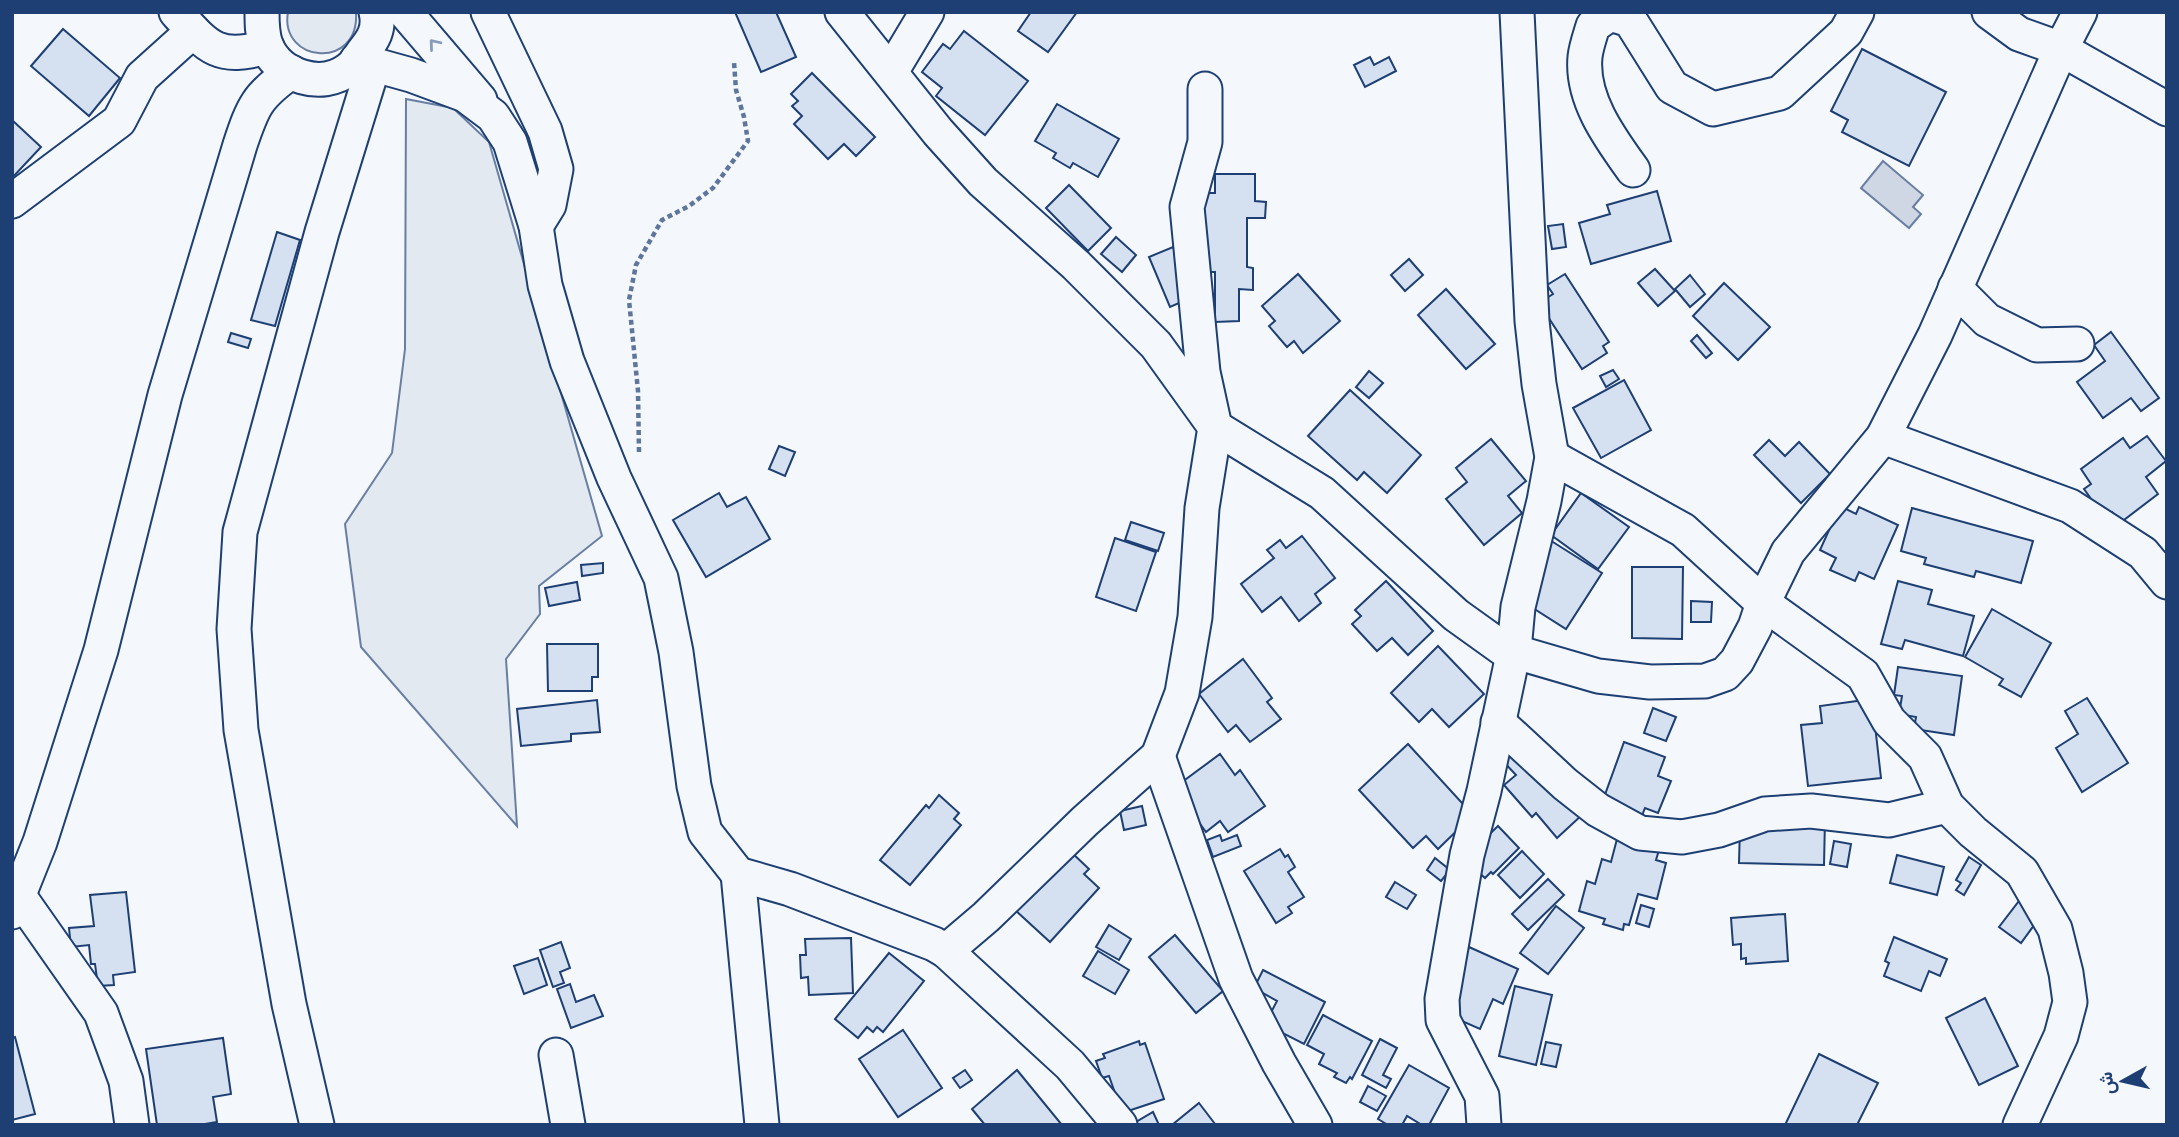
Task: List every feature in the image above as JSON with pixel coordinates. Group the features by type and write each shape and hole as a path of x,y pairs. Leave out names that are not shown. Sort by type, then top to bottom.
{"street":[{"path":"262,12 262,30 267,47 277,62 291,72 307,78 334,78 351,68 365,64 411,75 465,95 493,116"},
{"path":"317,1125 289,1004 243,744 234,629 240,532 365,64 375,38 376,12"},
{"path":"405,12 493,116 510,142 536,226 545,285 567,360 614,478 662,578 676,652 694,786 705,832 738,874 762,1125"},
{"path":"488,12 545,131 556,169 549,205 536,226"},
{"path":"842,12 938,132 983,182 1076,265 1156,345 1215,427 1322,493 1456,615 1502,648 1598,676 1650,682 1705,681 1725,674 1737,661 1755,627 1763,603 1788,552 1883,437 1935,335 2061,49 2080,12"},
{"path":"891,72 927,12"},
{"path":"1484,1125 1482,1096 1443,1020 1442,999 1467,855 1484,791 1514,650 1518,607 1552,457 1543,411 1532,321 1517,12"},
{"path":"1633,170 1602,127 1589,95 1585,58 1593,26 1610,15 1630,20 1672,87 1713,109 1780,93 1846,32 1857,12"},
{"path":"1989,12 2018,34 2061,49 2167,109"},
{"path":"12,201 119,121 142,77 185,22 207,43 229,54 242,54 267,47"},
{"path":"132,1125 126,1081 101,1013 15,904 40,842 101,650 165,396 240,145 252,109 263,94 291,72"},
{"path":"946,951 1158,756 1182,693 1195,617 1202,508 1215,427 1203,372 1187,207 1205,142 1205,89"},
{"path":"1955,288 1987,320 2037,345 2077,344"},
{"path":"1883,437 2070,506 2143,553 2167,582"},
{"path":"1552,457 1683,530 1763,603 1863,675 1889,721 1925,757 1947,806 1973,832 2022,872 2055,929 2070,1002 2061,1036 2020,1125"},
{"path":"1498,722 1565,784 1598,810 1640,834 1682,837 1719,830 1765,814 1811,811 1889,821 1947,806"},
{"path":"1158,756 1236,979 1279,1063 1315,1125"},
{"path":"738,874 790,889 946,951 1070,1065 1120,1125"},
{"path":"556,1055 568,1125"}],"path":[{"path":"639,453 638,391 629,300 636,265 662,220 689,206 713,188 748,141 736,90 734,62"}],"shaded area":[{"path":"288,12 356,12 354,31 346,44 334,51 320,53 307,50 295,42 289,29"},
{"path":"406,99 453,108 489,142 602,536 539,586 540,614 506,659 517,826 361,647 345,524 392,453 405,349"},
{"path":"1883,161 1923,195 1913,207 1921,214 1909,228 1861,188"}],"building":[{"path":"735,12 776,12 796,57 761,72"},
{"path":"1031,12 1077,12 1048,52 1018,31"},
{"path":"63,29 120,78 89,116 31,66"},
{"path":"964,31 1028,81 985,135 936,96 942,88 922,72 943,44 950,49"},
{"path":"1862,49 1946,92 1909,166 1842,132 1848,120 1831,111"},
{"path":"1370,57 1374,65 1389,57 1396,71 1365,87 1354,65"},
{"path":"812,73 875,137 856,156 844,144 828,159 794,124 802,116 792,106 798,101 791,94"},
{"path":"1057,104 1119,139 1098,177 1073,163 1070,168 1053,158 1056,153 1035,141"},
{"path":"12,120 41,147 12,178"},
{"path":"1215,174 1255,174 1255,201 1266,202 1265,218 1247,218 1247,267 1253,268 1253,290 1239,289 1239,321 1215,322 1215,272 1204,272 1204,193 1215,193"},
{"path":"1069,185 1111,228 1088,251 1046,208"},
{"path":"1657,191 1671,241 1591,264 1579,223 1610,214 1607,205"},
{"path":"1563,224 1566,247 1552,249 1548,226"},
{"path":"277,232 300,240 275,326 251,320"},
{"path":"1116,237 1136,255 1122,272 1101,254"},
{"path":"1173,247 1190,286 1186,300 1170,307 1149,257"},
{"path":"1409,259 1423,275 1405,291 1391,275"},
{"path":"1655,269 1675,291 1658,306 1638,283"},
{"path":"1298,274 1340,321 1303,353 1294,341 1287,347 1269,326 1275,321 1262,306"},
{"path":"1565,274 1609,342 1603,346 1607,353 1582,369 1539,303 1553,294 1547,285"},
{"path":"1690,275 1705,294 1690,307 1675,289"},
{"path":"1724,283 1770,327 1738,360 1693,316"},
{"path":"1446,289 1495,344 1466,369 1418,315"},
{"path":"2111,332 2159,398 2141,411 2131,398 2103,418 2077,382 2105,361 2094,345"},
{"path":"231,333 251,339 248,348 228,342"},
{"path":"1697,335 1712,353 1706,358 1691,341"},
{"path":"1613,370 1619,379 1606,387 1600,376"},
{"path":"1369,371 1383,383 1369,398 1356,387"},
{"path":"1624,380 1651,430 1601,458 1573,408"},
{"path":"1350,390 1421,455 1387,493 1364,472 1357,480 1308,436"},
{"path":"2147,436 2166,461 2146,477 2158,494 2120,523 2112,512 2104,517 2084,489 2091,484 2081,469 2123,438 2130,448"},
{"path":"1491,439 1526,481 1508,496 1522,513 1484,545 1446,499 1467,482 1456,468"},
{"path":"1769,440 1785,456 1799,442 1830,474 1801,503 1754,455"},
{"path":"779,446 795,452 785,476 769,469"},
{"path":"719,493 727,507 746,497 770,539 706,577 673,520"},
{"path":"1581,493 1629,527 1598,569 1551,535"},
{"path":"1840,506 1856,514 1859,507 1898,525 1874,579 1859,572 1855,581 1830,570 1836,558 1820,550"},
{"path":"1912,508 2033,541 2021,583 1976,571 1974,577 1924,564 1926,558 1901,551"},
{"path":"1131,522 1164,533 1158,551 1125,540"},
{"path":"1302,536 1335,578 1315,594 1321,603 1299,621 1281,597 1262,612 1241,584 1274,558 1267,550 1280,540 1286,548"},
{"path":"1545,537 1602,573 1566,629 1525,603"},
{"path":"1115,538 1156,552 1136,611 1096,597"},
{"path":"603,563 603,573 582,576 581,565"},
{"path":"1632,567 1683,567 1682,639 1632,638"},
{"path":"1386,581 1433,631 1408,655 1392,638 1377,651 1352,624 1361,616 1355,610"},
{"path":"1898,581 1932,590 1928,604 1974,616 1963,656 1905,640 1902,649 1881,644"},
{"path":"577,582 580,600 549,606 545,588"},
{"path":"1691,601 1712,602 1711,622 1691,622"},
{"path":"1992,609 2051,643 2021,697 1999,685 2003,679 1965,657"},
{"path":"547,644 598,644 598,677 592,677 592,691 548,691"},
{"path":"1438,646 1484,694 1449,727 1432,709 1419,722 1391,693"},
{"path":"1243,659 1272,698 1267,702 1281,719 1250,742 1236,725 1228,732 1199,694"},
{"path":"1898,667 1962,676 1954,735 1914,729 1916,717 1899,714 1902,696 1894,695"},
{"path":"2087,698 2128,763 2082,792 2056,748 2078,734 2065,711"},
{"path":"1872,699 1881,778 1808,786 1801,725 1822,723 1820,706"},
{"path":"597,700 600,732 571,734 571,741 521,746 517,709"},
{"path":"1653,708 1676,717 1666,741 1644,733"},
{"path":"1624,742 1665,757 1658,776 1671,781 1658,813 1645,808 1641,818 1602,803"},
{"path":"1408,744 1473,815 1438,849 1426,836 1413,848 1359,790"},
{"path":"1514,749 1583,814 1557,838 1536,813 1532,817 1504,785 1516,775 1502,760"},
{"path":"1220,754 1235,775 1240,770 1265,806 1228,832 1220,821 1206,832 1174,788"},
{"path":"939,795 959,813 954,819 961,825 910,885 880,860 926,805 929,808"},
{"path":"1142,806 1146,825 1124,830 1120,811"},
{"path":"1825,819 1824,865 1739,863 1740,826"},
{"path":"1498,826 1519,848 1493,874 1491,872 1485,878 1475,869 1471,852"},
{"path":"1220,835 1222,841 1237,835 1241,846 1213,857 1207,840"},
{"path":"1617,839 1659,850 1656,860 1666,863 1657,899 1638,894 1629,925 1624,924 1623,930 1603,924 1605,919 1579,911 1587,881 1595,884 1602,859 1611,862"},
{"path":"1834,841 1851,844 1847,867 1830,864"},
{"path":"1280,849 1285,857 1288,855 1295,867 1288,872 1304,897 1288,907 1292,913 1276,923 1244,871"},
{"path":"1070,851 1089,869 1084,874 1099,888 1050,942 1015,910"},
{"path":"1522,851 1544,874 1520,898 1498,875"},
{"path":"1897,855 1944,867 1937,895 1890,883"},
{"path":"1969,857 1981,865 1964,895 1956,890 1961,883 1956,880"},
{"path":"1435,858 1450,870 1441,881 1427,870"},
{"path":"1548,879 1564,895 1528,930 1512,914"},
{"path":"1395,882 1416,895 1407,909 1386,897"},
{"path":"126,892 135,972 113,975 114,985 98,986 95,964 91,964 89,945 71,947 69,928 94,926 90,895"},
{"path":"2019,901 2040,917 2021,943 1999,927"},
{"path":"1641,905 1654,909 1649,927 1636,923"},
{"path":"1556,906 1584,928 1548,974 1520,953"},
{"path":"1785,914 1788,961 1746,964 1746,958 1741,959 1741,944 1733,945 1731,918"},
{"path":"1109,925 1131,939 1119,960 1096,947"},
{"path":"1175,935 1223,991 1196,1013 1149,957"},
{"path":"1894,937 1947,959 1940,976 1929,971 1921,991 1884,976 1889,963 1885,961"},
{"path":"851,938 853,993 809,995 808,977 801,978 800,955 806,955 805,939"},
{"path":"561,942 570,968 560,972 564,983 553,987 540,950"},
{"path":"1469,947 1518,969 1503,1004 1493,999 1480,1029 1446,1014 1455,980"},
{"path":"1098,951 1129,970 1115,994 1083,976"},
{"path":"889,953 924,981 883,1032 877,1027 873,1032 867,1027 858,1038 835,1019"},
{"path":"538,958 547,985 524,994 514,966"},
{"path":"1263,970 1325,1002 1304,1044 1265,1024 1277,1001 1254,988"},
{"path":"570,984 576,1002 594,995 603,1016 571,1028 557,989"},
{"path":"1515,986 1552,995 1536,1065 1499,1056"},
{"path":"1985,998 2018,1066 1979,1085 1946,1018"},
{"path":"1323,1015 1372,1041 1352,1079 1350,1077 1346,1083 1334,1077 1337,1073 1319,1064 1324,1054 1307,1045"},
{"path":"903,1030 942,1088 898,1117 859,1059"},
{"path":"15,1037 35,1114 12,1120 12,1038"},
{"path":"223,1038 231,1094 213,1097 217,1122 157,1125 146,1049"},
{"path":"1380,1039 1397,1048 1383,1075 1391,1079 1386,1088 1362,1075"},
{"path":"1139,1041 1140,1045 1145,1043 1164,1099 1122,1113 1109,1076 1102,1078 1096,1061 1105,1058 1103,1054"},
{"path":"1546,1042 1561,1045 1556,1067 1541,1064"},
{"path":"1819,1054 1878,1083 1857,1125 1785,1125"},
{"path":"1409,1065 1449,1088 1429,1125 1422,1125 1407,1116 1402,1125 1388,1125 1378,1119"},
{"path":"965,1070 972,1080 960,1088 953,1078"},
{"path":"1017,1070 1062,1125 985,1125 972,1109"},
{"path":"1368,1086 1386,1096 1377,1111 1360,1102"},
{"path":"1199,1103 1215,1124 1172,1125"},
{"path":"1153,1112 1159,1125 1137,1125 1136,1122"}]}
